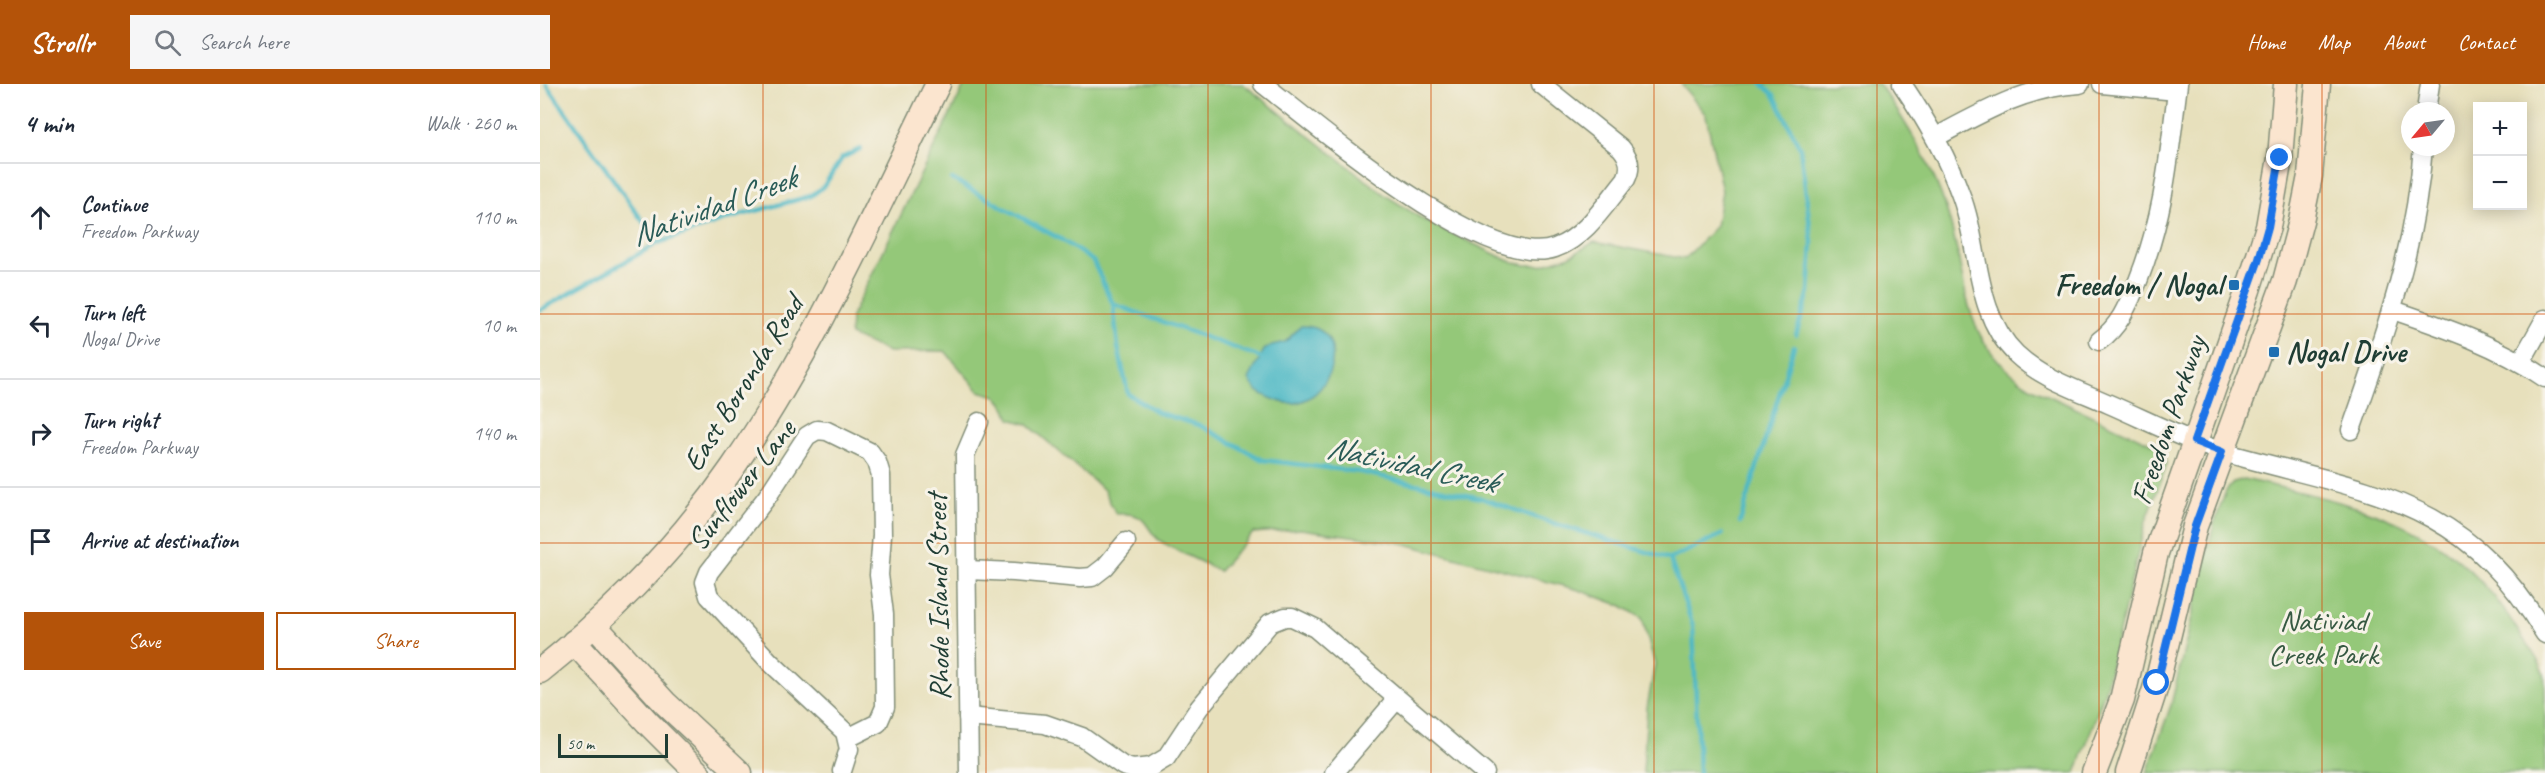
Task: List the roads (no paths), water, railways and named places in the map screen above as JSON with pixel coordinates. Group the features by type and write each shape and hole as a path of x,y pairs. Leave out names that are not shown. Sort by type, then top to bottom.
{"main road":[{"name":"East Boronda Road","path":"540,670 615,606 676,539 732,468 776,400 819,322 938,84"},
{"name":"Freedom Parkway","path":"2094,773 2122,700 2156,553 2268,227 2280,158 2286,84"},
{"name":"Freedom Parkway","path":"2128,773 2157,683 2195,526 2268,331 2301,221 2310,176 2318,84"},
{"path":"594,625 672,710 740,773"},
{"path":"574,642 649,724 698,773"}],"street":[{"path":"1263,84 1373,170 1416,200 1493,240 1517,249 1541,251 1557,248 1573,239 1626,179 1629,165 1626,154 1541,84"},
{"path":"1902,84 1936,137 1961,194 1975,245 1988,312 2000,336 2017,355 2044,374 2194,441 2222,452 2367,490 2397,500 2445,524 2468,541 2510,582 2545,634"},
{"path":"1936,137 2017,96 2061,85 2080,84"},
{"path":"2099,341 2116,327 2127,309 2153,240 2167,184 2178,88 2102,84"},
{"path":"2427,102 2430,84"},
{"path":"2351,430 2393,310 2412,238 2422,156"},
{"path":"2393,310 2434,324 2521,362 2545,378"},
{"path":"2521,362 2545,319"},
{"name":"Rhode Island Street","path":"969,773 965,455 979,422"},
{"name":"Sunflower Lane","path":"817,430 828,431 870,452 877,462 880,475 882,535 879,575 884,614 885,707 878,723 848,738 841,726 770,662 741,632 709,596 705,587 709,572 767,497 807,436 817,430"},
{"path":"967,570 1092,577 1105,567 1126,542"},
{"path":"968,717 1045,724 1082,737 1123,766 1133,769 1151,767 1167,758 1199,708 1261,631 1270,622 1284,617 1300,619 1315,628 1485,773"},
{"path":"1334,773 1396,699"},
{"path":"841,772 848,754 848,738"}],"water":[{"path":"1301,326 1319,330 1329,340 1333,355 1330,372 1322,387 1309,398 1292,403 1273,399 1256,389 1249,379 1264,350 1272,345 1285,342"}],"waterway":[{"path":"546,84 658,243"},
{"path":"1762,84 1774,95 1800,148 1812,242 1809,292 1796,335"},
{"name":"Natividad Creek","path":"540,310 658,243 730,218 811,196 824,186 842,158 860,149"},
{"name":"Natividad Creek","path":"952,179 1062,240 1093,261 1113,304 1118,347 1128,394 1159,413 1199,425 1263,460 1360,472 1481,498 1549,522 1670,559"},
{"path":"1113,304 1260,357"},
{"path":"1740,522 1794,346"},
{"path":"1670,559 1723,534"},
{"name":"Natividad Creek","path":"1670,559 1693,626 1699,773"}],"place":[{"name":"Freedom / Nogal","path":"2234,285"},
{"name":"Nogal Drive","path":"2274,352"}],"park label":[{"name":"Nativiad Creek Park","path":"2323,637"}]}
